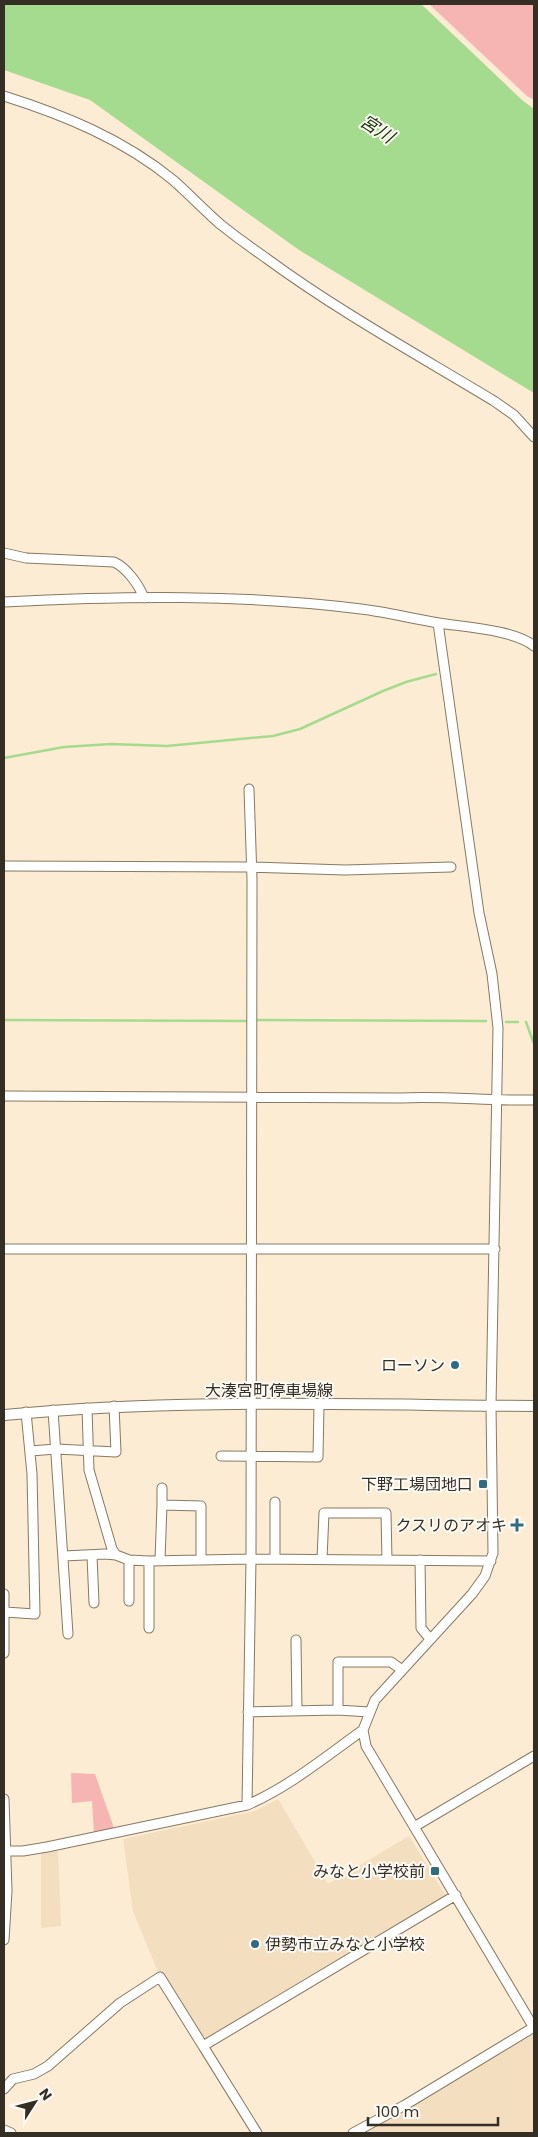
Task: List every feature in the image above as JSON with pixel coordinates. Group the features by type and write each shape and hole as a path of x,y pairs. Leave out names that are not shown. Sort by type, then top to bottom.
{"main road":[{"name":"大湊宮町停車場線","path":"4,1414 114,1406 250,1404 534,1406"}],"street":[{"path":"4,96 65,117 90,128 146,160 172,180 221,224 266,259 353,315 494,401 514,415 534,437"},
{"path":"4,553 26,558 114,562 122,566 142,592 144,598"},
{"path":"4,602 144,598 240,599 278,602 361,609 496,631 530,642 534,646"},
{"path":"353,2133 405,2105 534,2028 366,1746 363,1730 374,1700 472,1594 485,1576 494,1546 491,1406 498,1028 496,1001 479,913 438,623"},
{"path":"247,1805 251,1559 249,789"},
{"path":"4,866 250,867 345,870 451,867"},
{"path":"4,1096 401,1098 441,1096 482,1098 497,1101 534,1100"},
{"path":"4,1249 495,1249"},
{"path":"221,1456 318,1457 319,1405"},
{"path":"30,1451 56,1448 116,1452 114,1406"},
{"path":"87,1408 89,1470 112,1548 116,1555"},
{"path":"53,1410 68,1634"},
{"path":"5,1612 36,1614 30,1451 26,1412"},
{"path":"160,1560 162,1488"},
{"path":"275,1502 275,1559"},
{"path":"162,1505 201,1506 201,1560"},
{"path":"322,1559 324,1513 386,1513 387,1560"},
{"path":"64,1556 105,1554 116,1555 129,1560 150,1561 322,1559 491,1561"},
{"path":"92,1556 94,1603"},
{"path":"129,1560 129,1601"},
{"path":"420,1560 421,1628 430,1639"},
{"path":"149,1628 150,1561"},
{"path":"4,1594 4,1653"},
{"path":"296,1640 297,1711"},
{"path":"338,1710 338,1662 391,1662 402,1670"},
{"path":"248,1712 338,1710 369,1712"},
{"path":"4,1851 22,1851 47,1847 247,1805 266,1797 287,1784 363,1730"},
{"path":"414,1827 534,1756"},
{"path":"4,1799 4,1851 7,1890 4,1940"},
{"path":"203,2046 456,1895"},
{"path":"4,2089 13,2079 34,2074 48,2066 120,2003 160,1977 257,2133"},
{"path":"4,2130 11,2133"}],"shaded area":[{"path":"429,4 534,4 534,100 527,96"},
{"path":"71,1773 95,1774 114,1828 94,1833 92,1801 72,1803"},
{"name":"伊勢市立みなと小学校","path":"278,1799 328,1884 409,1836 446,1896 299,1982 203,2046 160,1977 133,1911 123,1839 255,1811"},
{"path":"58,1848 61,1926 41,1928 41,1849"},
{"path":"534,2034 534,2133 363,2133"}],"water":[{"name":"宮川","path":"4,4 421,4 522,100 534,109 534,393 299,250 90,100 4,70"}],"waterway":[{"path":"4,758 64,747 111,744 167,746 273,736 300,729 406,682 436,674"},
{"path":"4,1020 249,1021"},
{"path":"255,1020 486,1021"},
{"path":"506,1022 518,1022"},
{"path":"526,1022 534,1044"}],"place":[{"name":"ローソン","path":"455,1365"},
{"name":"下野工場団地口","path":"483,1484"},
{"name":"クスリのアオキ","path":"517,1525"},
{"name":"みなと小学校前","path":"435,1871"},
{"name":"伊勢市立みなと小学校","path":"255,1944"}]}
